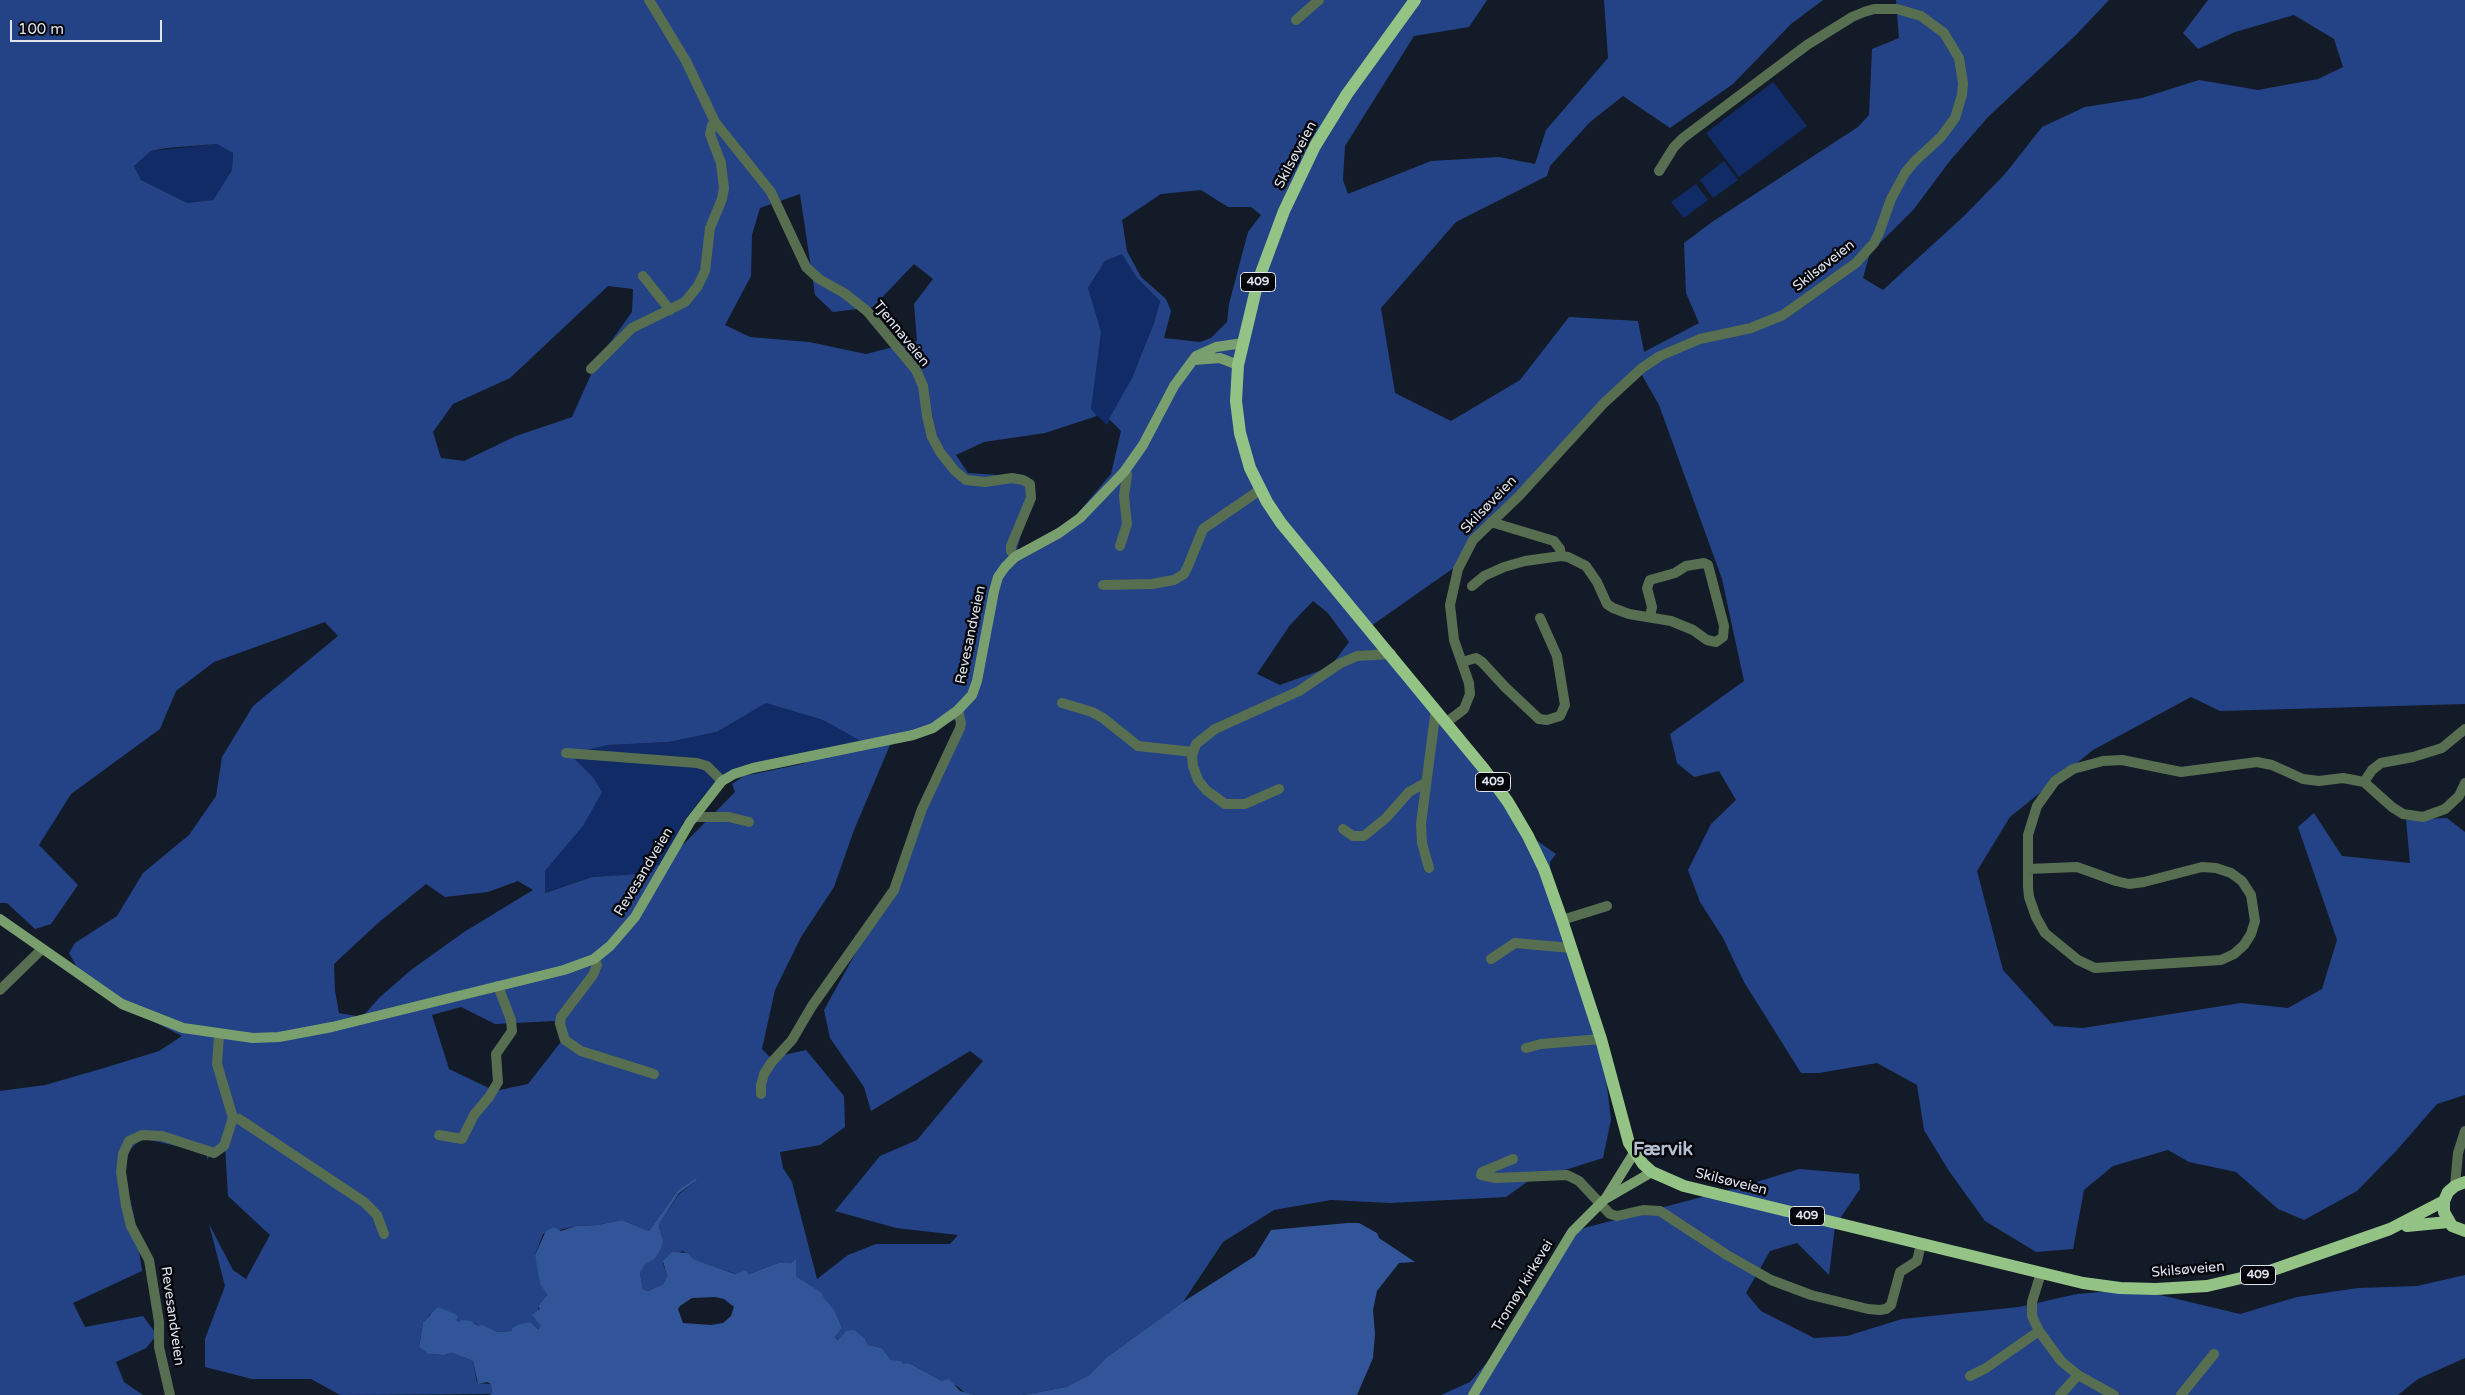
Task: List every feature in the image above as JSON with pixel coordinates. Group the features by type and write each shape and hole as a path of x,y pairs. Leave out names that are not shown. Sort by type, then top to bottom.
{"main road":[{"name":"Skilsøveien","path":"1415,0 1347,94 1316,146 1284,211 1270,248 1238,365 1236,401 1240,433 1250,468 1260,490 1281,523 1447,722 1484,769 1523,828 1544,869 1562,920 1601,1039 1632,1158 1648,1174 1684,1186 2083,1283 2156,1290 2207,1286 2267,1272 2390,1229 2444,1201 2448,1192 2459,1182"},
{"name":"Revesandveien","path":"0,919 122,1004 183,1028 253,1038 279,1037 332,1027 564,970 594,958 610,946 635,917 694,817 722,781 734,774 753,768 913,735 932,728 958,710 972,695 977,681 998,577 1016,557 1059,533 1080,518 1124,472 1143,445 1174,386 1191,361 1206,350 1243,343"},
{"path":"1191,361 1220,358 1238,365"},
{"name":"Tromøy kirkevei","path":"1473,1395 1572,1232 1603,1201 1632,1158"},
{"name":"Tromøy kirkevei","path":"1603,1201 1648,1174"},
{"path":"2444,1201 2444,1212 2448,1222 2465,1232"},
{"name":"Skilsøveien","path":"2390,1229 2430,1222 2448,1222"}],"street":[{"name":"Tjennaveien","path":"649,0 686,61 716,122 771,192 806,267 819,279 844,293 868,312 916,370 923,386 932,437 940,452 955,471 966,480 985,482 1012,478 1023,480 1030,484 1031,498 1011,546 1011,551 1016,557"},
{"path":"1296,20 1318,0"},
{"name":"Skilsøveien","path":"1447,722 1464,709 1468,702 1469,683 1450,623 1452,588 1463,556 1473,540 1519,496 1616,391 1642,368 1660,356 1700,339 1751,328 1783,315 1856,263 1879,233 1891,199 1905,174 1914,162 1942,136 1955,118 1962,95 1963,83 1959,58 1944,33 1920,16 1898,9 1874,9 1864,12 1852,17 1800,50 1683,138 1674,147 1659,171"},
{"path":"591,368 632,328 685,302 698,286 705,271 710,228 722,199 724,188 721,163 710,134 712,125 716,122"},
{"path":"643,276 670,310"},
{"path":"1120,546 1127,524 1124,496 1127,475 1124,472"},
{"path":"1103,585 1152,584 1174,580 1188,566 1203,529 1260,490"},
{"path":"1491,522 1504,528 1554,541 1560,549 1561,556"},
{"path":"1472,586 1484,576 1504,567 1561,556 1586,566 1597,582 1607,604 1629,614 1670,621 1686,627 1707,640 1716,642 1724,632 1712,576 1708,566 1704,563 1686,566 1675,573 1650,580 1647,588 1652,607 1650,617"},
{"path":"1462,662 1476,658 1482,662 1505,687 1540,718 1547,720 1560,716 1565,705 1557,656 1540,618"},
{"path":"1279,789 1245,804 1225,804 1206,790 1198,780 1193,766 1193,752 1196,744 1215,728 1299,691 1339,664 1357,656 1390,654"},
{"path":"1062,703 1092,712 1104,718 1138,746 1193,752"},
{"path":"761,1094 762,1080 771,1063 792,1040 812,1006 894,890 922,809 960,728 961,723 958,710"},
{"path":"1429,868 1422,843 1421,824 1435,716 1438,712"},
{"path":"2364,782 2372,770 2381,763 2413,757 2442,748 2465,729"},
{"path":"566,753 697,763 707,766 722,781"},
{"path":"2028,869 2077,867 2116,881 2137,884 2202,867 2216,868 2236,876 2247,888 2254,905 2255,922 2251,934 2244,945 2234,954 2221,960 2095,968 2078,960 2045,933 2032,907 2028,869 2030,825 2041,798 2063,775 2093,763 2122,760 2181,772 2257,762 2272,765 2303,779 2319,781 2343,778 2364,782 2392,807 2403,814 2423,817 2445,809 2459,796 2465,783"},
{"path":"1343,829 1353,836 1364,836 1386,818 1408,792 1425,783"},
{"path":"694,817 729,817 749,822"},
{"path":"1562,920 1607,906"},
{"path":"1491,958 1515,943 1571,948"},
{"path":"0,990 42,949"},
{"path":"594,958 597,965 593,974 561,1017 560,1024 565,1040 581,1051 654,1074"},
{"path":"439,1135 462,1139 474,1115 489,1098 498,1082 496,1054 512,1031 511,1020 498,986"},
{"path":"219,1034 217,1064 233,1118 239,1119 364,1202 378,1215 384,1234"},
{"path":"1526,1048 1541,1044 1601,1039"},
{"name":"Revesandveien","path":"170,1395 160,1347 149,1260 131,1226 126,1206 121,1172 122,1154 129,1140 142,1135 162,1136 207,1152 219,1151 230,1130 233,1118"},
{"path":"2459,1182 2458,1153 2464,1140"},
{"path":"1513,1159 1482,1172 1480,1175 1496,1178 1567,1175 1579,1180 1603,1201 1610,1214 1618,1216 1643,1210 1660,1211 1727,1255 1771,1280 1811,1295 1880,1310 1886,1309 1891,1305 1900,1272 1917,1261 1921,1244"},
{"path":"2041,1273 2032,1302 2032,1316 2039,1331 2052,1351 2078,1375 2114,1395"},
{"path":"1970,1376 1986,1368 2039,1331"},
{"path":"2181,1395 2214,1354"},
{"path":"2060,1395 2078,1375"}],"shaded area":[{"path":"0,0 1487,0 1469,27 1414,36 1345,146 1343,180 1348,194 1431,161 1499,157 1535,164 1546,130 1608,58 1604,0 1823,0 1791,24 1733,84 1670,128 1623,96 1590,122 1550,166 1547,176 1456,222 1381,308 1395,393 1451,421 1520,380 1569,317 1638,321 1644,352 1699,323 1686,293 1684,243 1712,222 1858,127 1869,115 1872,49 1899,38 1896,0 2109,0 2076,35 1988,117 1949,162 1914,209 1870,253 1863,278 1883,290 1964,216 2005,174 2042,127 2085,107 2142,98 2199,80 2258,90 2318,79 2343,67 2334,39 2294,15 2235,32 2198,49 2183,33 2208,0 2465,0 2465,704 2220,711 2191,697 2093,750 2010,817 1977,871 2003,970 2054,1026 2083,1028 2241,1003 2288,1008 2322,989 2337,940 2298,827 2314,813 2342,856 2410,863 2406,820 2447,818 2465,832 2465,1095 2437,1104 2397,1150 2357,1191 2304,1220 2278,1209 2236,1172 2189,1162 2168,1150 2113,1166 2084,1190 2073,1249 2036,1252 1985,1221 1949,1171 1924,1130 1917,1085 1877,1063 1819,1073 1801,1073 1744,982 1723,938 1700,902 1688,870 1711,824 1736,800 1719,771 1694,777 1677,763 1670,734 1744,681 1722,579 1659,405 1638,368 1488,524 1455,567 1371,626 1529,835 1556,854 1550,862 1550,890 1604,1061 1611,1120 1603,1158 1527,1182 1506,1197 1390,1203 1331,1200 1274,1210 1223,1242 1183,1302 1107,1357 1089,1375 1066,1387 1023,1395 976,1395 964,1392 957,1386 942,1381 909,1363 902,1365 891,1360 882,1348 868,1345 865,1339 839,1340 835,1337 842,1328 835,1311 823,1298 821,1292 796,1276 795,1260 787,1264 778,1263 749,1274 746,1270 736,1274 692,1259 687,1253 682,1251 663,1263 667,1276 663,1284 648,1291 643,1289 640,1273 643,1265 655,1259 663,1239 659,1227 660,1223 679,1194 698,1178 678,1190 649,1231 622,1220 597,1225 576,1226 543,1234 535,1255 547,1295 538,1306 541,1326 538,1329 531,1322 512,1331 497,1332 478,1326 475,1323 459,1323 430,1314 423,1322 419,1347 428,1354 444,1355 452,1353 473,1361 477,1383 491,1384 492,1394 340,1395 311,1379 252,1379 205,1367 205,1339 225,1286 209,1224 233,1270 246,1279 270,1235 228,1196 225,1145 210,1155 207,1160 207,1154 203,1152 141,1138 121,1160 134,1216 142,1271 73,1303 85,1327 143,1316 157,1335 146,1348 116,1362 124,1382 143,1395 0,1395 0,1091 45,1085 104,1068 159,1051 182,1036 131,1010 81,975 69,953 75,943 117,916 143,873 189,835 216,796 222,757 253,706 338,636 325,622 214,662 176,691 160,729 71,794 39,845 78,885 51,924 35,929 7,903 0,903","holes":["217,144 233,153 232,170 213,200 187,203 141,180 134,166 151,151","1201,190 1228,207 1251,207 1261,215 1248,232 1229,304 1227,322 1211,338 1200,342 1164,338 1171,311 1166,299 1141,277 1127,251 1122,220 1161,194","800,194 815,295 833,312 873,307 914,264 933,279 914,304 917,341 866,354 809,342 750,337 725,325 751,276 752,235 760,208","1122,254 1137,278 1160,301 1154,323 1132,378 1109,419 1121,431 1111,474 1073,519 1023,549 1017,549 1032,494 1029,477 968,473 956,455 984,442 1045,433 1097,416 1091,409 1101,332 1088,288 1105,261","608,286 633,289 632,312 597,361 572,417 516,436 464,461 441,458 433,432 453,404 510,378","1313,601 1328,613 1349,642 1330,667 1280,685 1257,674 1290,625","766,703 823,720 868,745 844,748 802,764 744,776 732,784 735,792 662,866 657,865 651,873 592,877 545,893 545,871 583,826 602,792 592,776 570,754 608,745 669,742 717,732","962,717 910,855 824,1010 830,1038 864,1087 871,1111 970,1051 983,1061 917,1140 880,1156 835,1211 896,1228 958,1235 950,1244 876,1244 848,1255 817,1279 792,1182 783,1168 780,1152 820,1145 845,1127 844,1096 806,1050 771,1058 762,1049 775,990 801,937 834,887 854,830 890,745","518,881 533,890 464,932 411,970 380,997 362,1017 339,1013 335,991 334,964 378,923 426,884 445,897 488,892","461,1007 495,1024 554,1021 564,1038 528,1084 495,1091 449,1069 432,1015"]},
{"path":"1773,82 1807,126 1739,177 1706,133"},
{"path":"217,144 233,153 232,170 213,200 187,203 141,180 134,166 151,151"},
{"path":"1724,161 1738,180 1713,198 1700,180"},
{"path":"1696,184 1708,200 1684,218 1671,202"},
{"path":"1122,253 1137,278 1160,301 1154,323 1132,378 1107,425 1091,410 1093,386 1088,288 1105,261"},
{"path":"766,703 823,720 869,745 751,766 706,793 681,825 687,827 680,844 651,873 592,877 544,893 545,871 583,826 592,776 570,754 608,745 669,742 717,732"},
{"path":"1799,1169 1859,1174 1860,1189 1835,1226 1829,1275 1797,1243 1770,1251 1746,1293 1761,1311 1814,1338 1847,1336 1902,1319 2019,1307 2077,1294 2135,1289 2240,1314 2297,1297 2358,1288 2417,1286 2465,1275 2465,1358 2418,1379 2398,1395 1441,1395 1470,1382 1509,1337 1569,1232 1740,1187"},
{"path":"698,1177 696,1181 679,1193 660,1223 659,1227 663,1239 662,1246 655,1259 644,1265 640,1273 643,1289 648,1291 663,1284 667,1276 663,1261 672,1252 688,1253 693,1259 735,1274 746,1270 749,1274 778,1263 790,1263 796,1259 796,1276 821,1292 835,1311 842,1328 835,1337 838,1340 846,1331 854,1330 865,1339 868,1345 882,1348 891,1360 901,1361 903,1364 909,1363 942,1381 949,1379 960,1391 976,1395 489,1395 492,1394 491,1384 487,1382 478,1384 473,1361 452,1353 444,1355 428,1354 419,1347 423,1322 438,1307 455,1314 458,1317 456,1321 471,1321 478,1326 482,1325 497,1332 512,1331 512,1328 520,1324 531,1322 538,1329 541,1326 532,1315 540,1309 538,1306 547,1295 540,1283 535,1255 546,1231 554,1227 561,1231 576,1226 597,1225 622,1220 649,1231 678,1190","holes":["715,1297 724,1299 734,1307 731,1316 723,1323 711,1325 683,1323 678,1309 692,1298"]},
{"path":"1359,1223 1377,1233 1379,1238 1415,1262 1399,1263 1377,1291 1373,1310 1375,1334 1373,1358 1357,1395 1023,1395 1066,1387 1089,1375 1107,1357 1183,1302 1255,1256 1271,1230"}],"district":[{"name":"Færvik","path":"1663,1150"}]}
